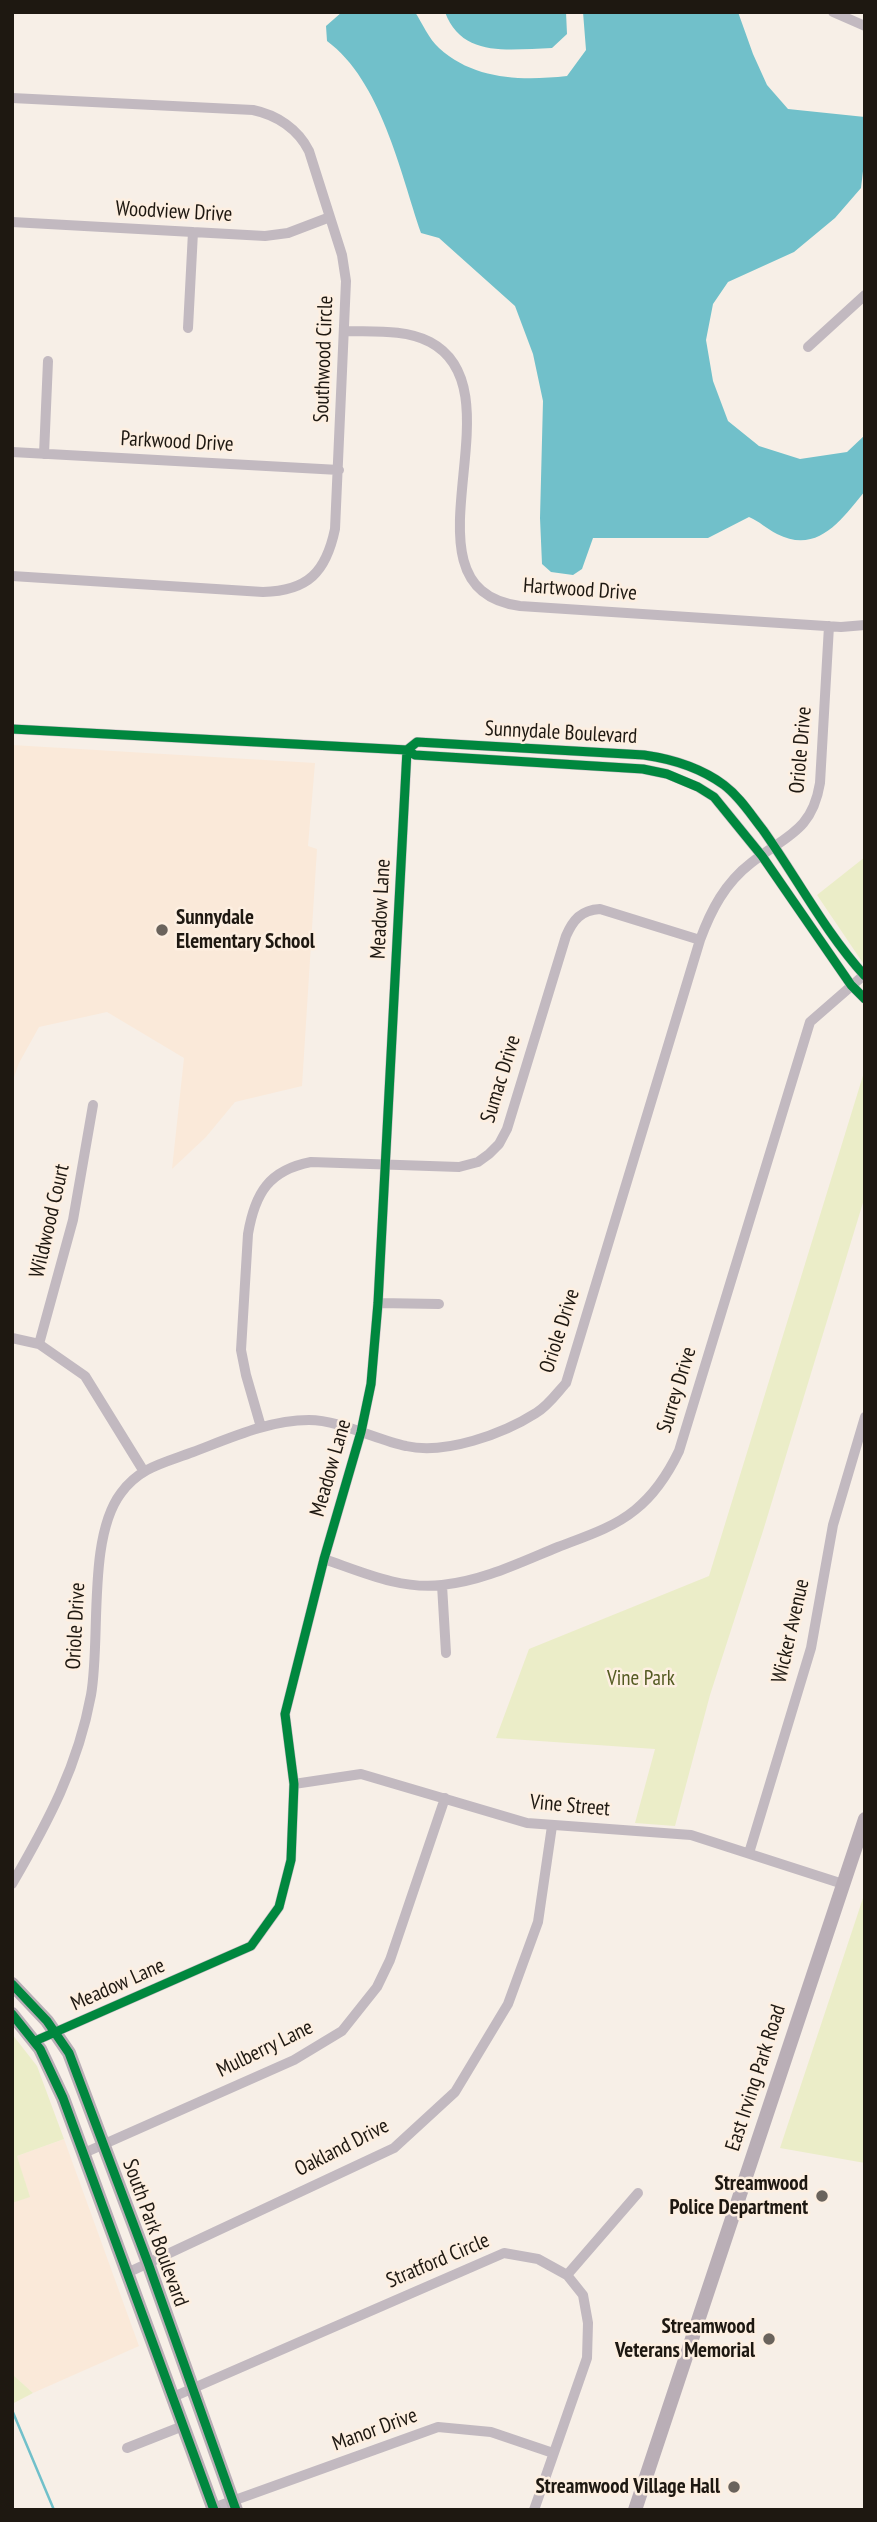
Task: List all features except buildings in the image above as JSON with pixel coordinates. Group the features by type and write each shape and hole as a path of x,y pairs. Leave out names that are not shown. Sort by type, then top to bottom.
{"street":[{"path":"833,12 865,26"},
{"name":"Southwood Circle","path":"12,98 253,110 269,114 289,127 307,145 346,273 346,331 335,529 327,557 312,579 293,588 263,592 12,576"},
{"name":"Woodview Drive","path":"12,222 274,235 330,218"},
{"path":"188,328 193,232"},
{"path":"808,347 865,295"},
{"name":"Hartwood Drive","path":"346,331 403,334 421,338 447,354 459,371 467,398 460,547 469,575 487,594 505,603 520,606 829,626 865,625"},
{"path":"44,454 48,361"},
{"name":"Parkwood Drive","path":"12,453 339,470"},
{"name":"Oriole Drive","path":"12,1884 52,1814 71,1770 91,1692 97,1585 104,1532 120,1494 143,1471 261,1427 310,1420 408,1447 449,1447 497,1433 539,1412 566,1383 711,910 728,886 751,863 800,829 817,799 829,626"},
{"name":"Sunnydale Boulevard","path":"12,729 407,750 415,755 625,767 667,774 698,786 714,797 762,856 851,985 865,999"},
{"name":"Sunnydale Boulevard","path":"407,750 417,742 644,755 706,774 726,786 746,807 864,975"},
{"name":"Meadow Lane","path":"35,2041 251,1946 279,1907 290,1860 294,1784 285,1714 324,1559 361,1432 371,1384 378,1303 407,750"},
{"name":"Sumac Drive","path":"261,1427 241,1350 248,1234 258,1195 274,1176 291,1166 326,1161 459,1167 478,1162 499,1144 507,1129 566,936 579,915 594,909 606,911 700,940"},
{"name":"Surrey Drive","path":"324,1559 396,1584 442,1585 494,1573 604,1529 644,1502 666,1475 679,1451 810,1022 864,975"},
{"name":"Wildwood Court","path":"39,1344 74,1220 93,1105"},
{"path":"378,1303 439,1304"},
{"path":"12,1338 39,1344 85,1376 143,1471"},
{"name":"Wicker Avenue","path":"749,1853 811,1648 833,1525 865,1417"},
{"path":"442,1585 446,1653"},
{"name":"Vine Street","path":"294,1784 361,1774 505,1818 552,1826 682,1834 843,1884"},
{"name":"Mulberry Lane","path":"84,2152 294,2060 342,2031 377,1987 390,1961 445,1798"},
{"name":"East Irving Park Road","path":"635,2510 865,1819"},
{"name":"Oakland Drive","path":"127,2273 394,2148 454,2092 509,2004 538,1922 552,1826"},
{"name":"South Park Boulevard","path":"12,1984 56,2032 69,2053 235,2505"},
{"name":"South Park Boulevard","path":"12,2014 35,2041 63,2098 214,2509"},
{"path":"566,2275 638,2193"},
{"name":"Stratford Circle","path":"173,2397 504,2253 538,2259 566,2275 583,2295 588,2323 587,2358 534,2510"},
{"path":"127,2448 183,2426"},
{"name":"Manor Drive","path":"214,2509 235,2505 439,2427 491,2432 553,2453"}],"shaded area":[{"name":"Sunnydale Elementary School","path":"12,745 315,763 308,846 317,849 302,1086 235,1102 206,1137 172,1169 184,1058 107,1012 39,1027 19,1063 12,1083"},
{"path":"64,2139 139,2346 33,2393 12,2374 12,2203 29,2196 17,2156"}],"green space":[{"path":"865,857 865,966 817,895"},
{"name":"Vine Park","path":"865,1069 865,1196 710,1695 675,1826 635,1823 655,1749 496,1738 529,1649 709,1576"},
{"path":"865,1892 865,2163 780,2148"},
{"path":"12,2034 37,2066 64,2139 17,2156 30,2197 12,2203"},
{"path":"12,2374 33,2393 12,2404"}],"water":[{"path":"342,12 415,12 435,44 467,67 499,76 533,78 567,76 586,50 583,12 738,12 767,85 788,109 865,117 861,188 835,218 794,252 728,282 713,304 706,340 713,381 728,421 759,446 800,459 847,452 865,435 865,491 838,522 817,537 805,540 777,534 749,517 708,538 593,538 582,569 573,575 551,572 542,564 540,518 543,401 533,354 515,306 439,238 421,233 396,156 375,103 346,58 327,41 326,26"},
{"path":"445,12 566,12 567,34 552,48 490,48 463,38"}],"waterway":[{"path":"12,2410 54,2510"}],"cycle path":[{"path":"12,729 407,750 415,755 643,769 667,774 714,797 762,856 851,985 865,999"},
{"path":"407,750 417,742 644,755 696,769 730,790 745,806 837,941 865,976"},
{"path":"35,2041 251,1946 279,1907 291,1860 294,1784 285,1714 324,1559 361,1432 371,1384 378,1303 407,750"},
{"path":"12,1984 47,2021 69,2053 148,2263 236,2510"},
{"path":"12,2014 40,2049 63,2098 214,2510"}],"place":[{"name":"Sunnydale Elementary School","path":"162,930"},
{"name":"Streamwood Police Department","path":"822,2196"},
{"name":"Streamwood Veterans Memorial","path":"769,2339"},
{"name":"Streamwood Village Hall","path":"734,2487"}]}
